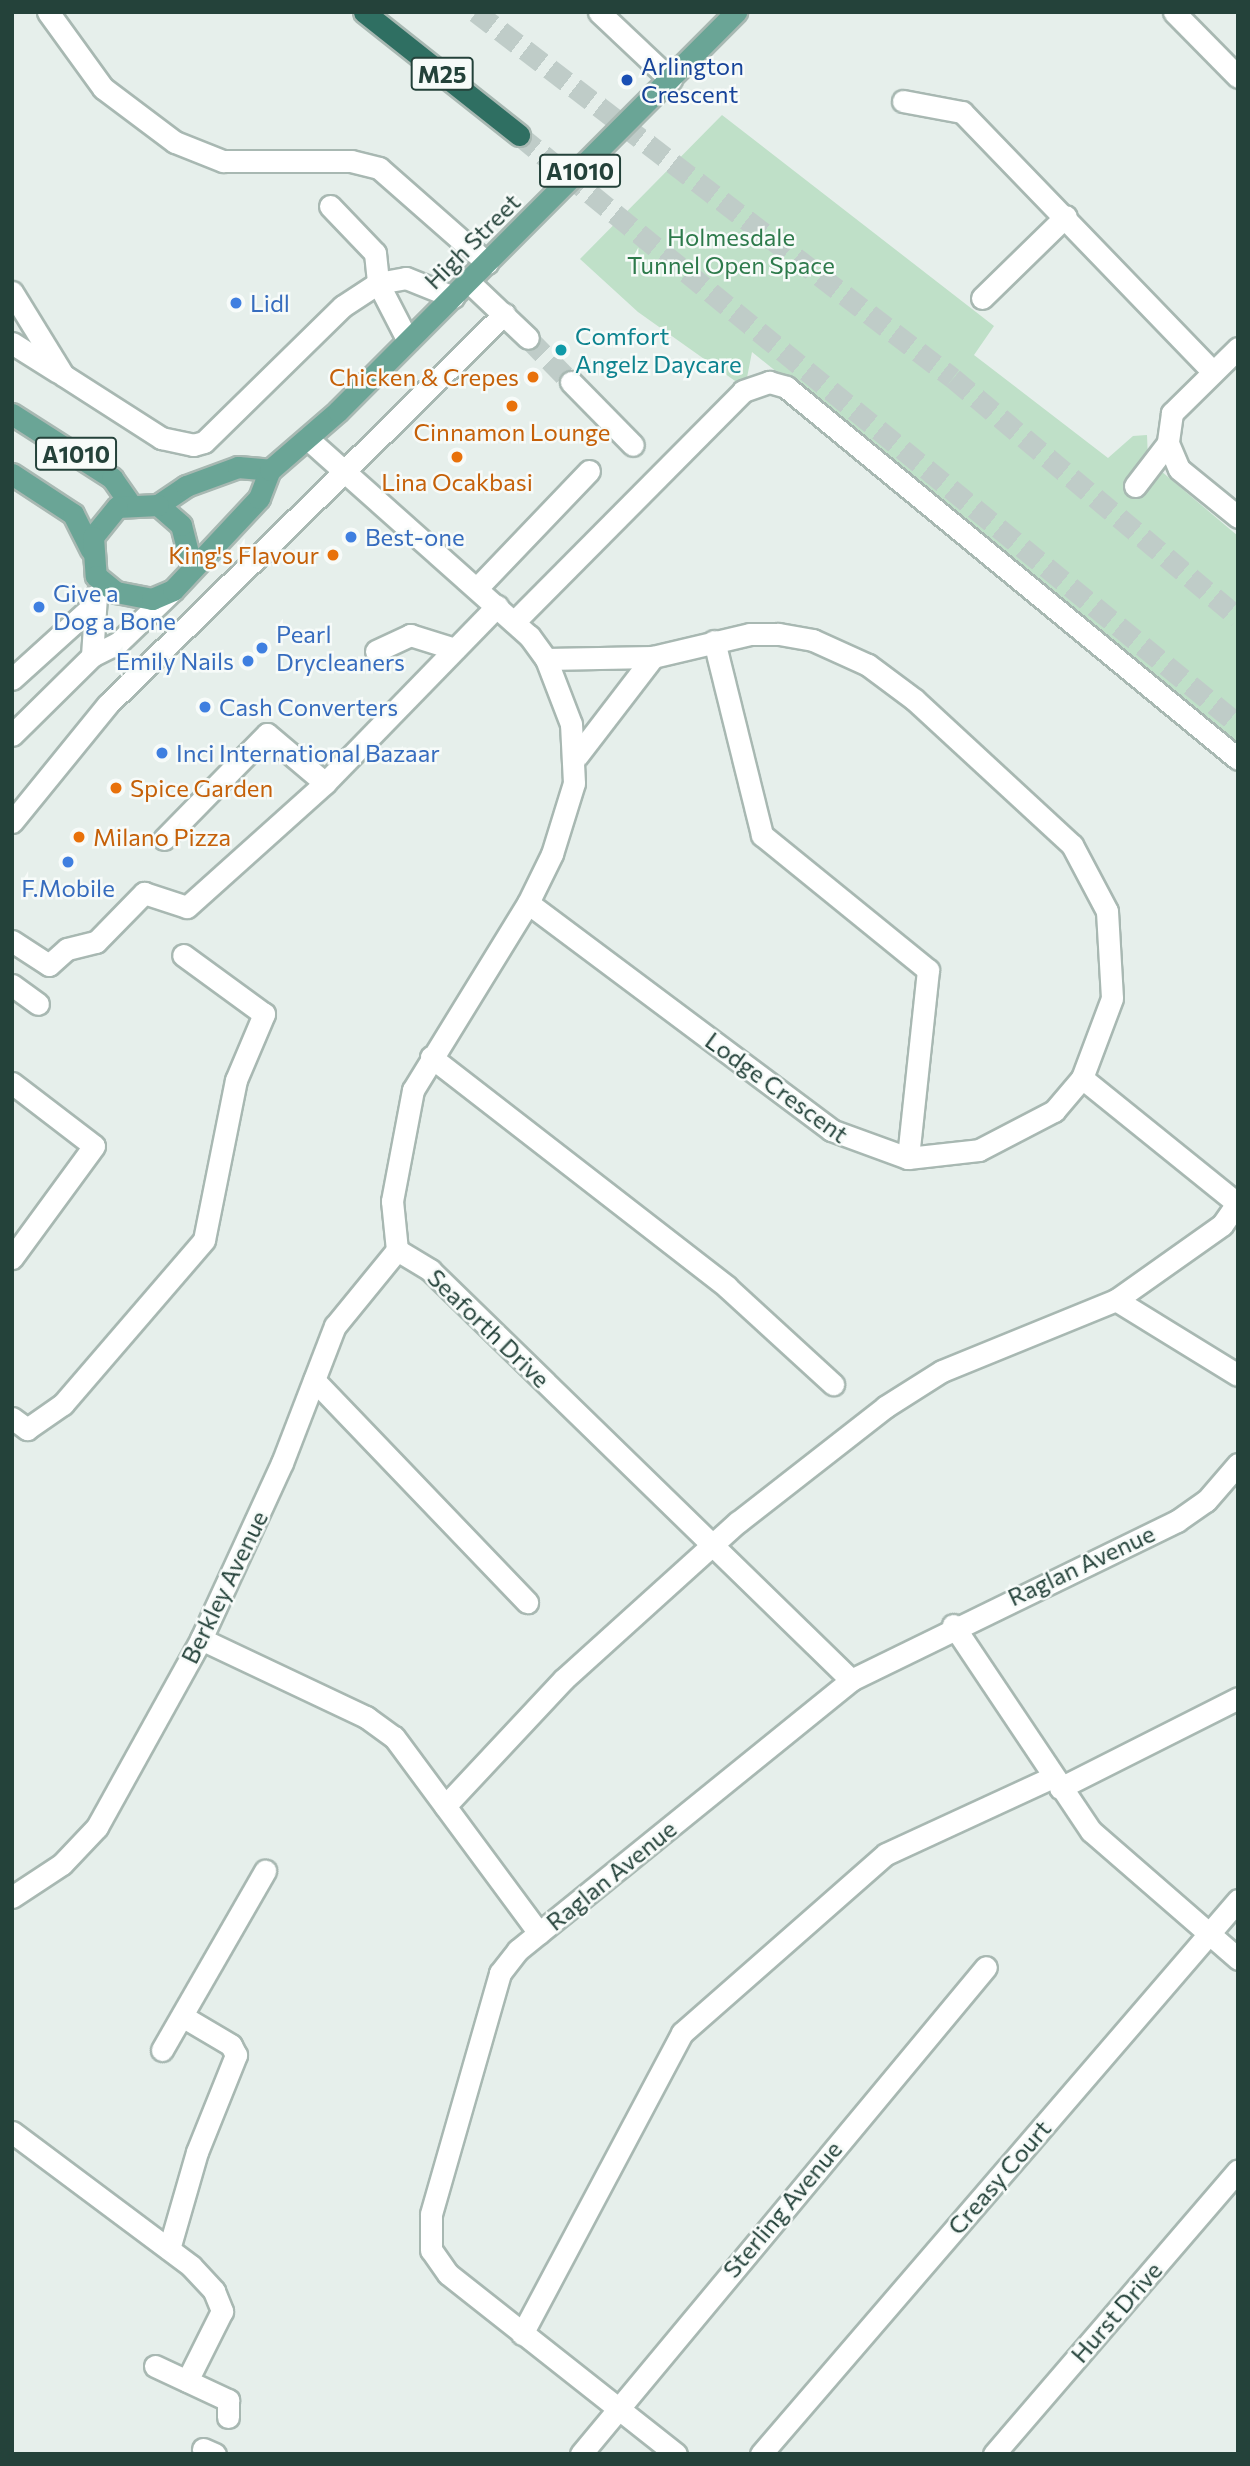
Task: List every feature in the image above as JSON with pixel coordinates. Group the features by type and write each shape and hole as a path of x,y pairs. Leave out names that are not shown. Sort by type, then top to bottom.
{"highway":[{"name":"M25","path":"365,12 520,135"}],"main road":[{"name":"High Street","path":"191,564 259,498 270,470 307,438 453,297 736,12"},
{"name":"A1010","path":"12,414 112,478 130,504"},
{"path":"158,505 181,524 191,564 173,590 152,599 128,597 96,576 91,550 107,515 130,504 158,505 186,486 238,467 270,470"},
{"name":"A1010","path":"12,474 73,514 91,550"}],"street":[{"path":"48,12 110,95 175,142 223,161 351,161 379,168 487,263"},
{"path":"599,12 671,80"},
{"path":"1174,12 1238,77"},
{"path":"903,101 962,113 1066,216 1212,371"},
{"path":"330,206 375,253 378,283 408,341"},
{"path":"982,298 1066,216"},
{"path":"12,343 161,438 177,444 204,442 343,306 378,283 406,278 453,297"},
{"path":"468,282 528,338"},
{"path":"12,292 63,375"},
{"path":"12,822 108,704 325,493 341,470 504,314"},
{"path":"1135,486 1168,443 1172,413 1238,348"},
{"path":"572,382 633,444"},
{"path":"514,622 734,399 769,382 786,387 1238,759"},
{"path":"307,438 514,622 547,659 577,756 568,813 528,903 413,1090 392,1201 397,1250"},
{"path":"1168,443 1179,469 1238,517"},
{"path":"477,588 589,471"},
{"path":"92,656 96,576"},
{"path":"12,735 92,656 118,643 173,590"},
{"path":"12,679 96,604"},
{"path":"12,941 49,965 67,949 96,942 144,893 187,907 325,783 496,606"},
{"name":"Lodge Crescent","path":"528,903 831,1130 908,1158 954,1156 1001,1142 1054,1111 1082,1078 1103,1035 1113,965 1107,911 1072,845 915,700 867,664 813,640 778,634 713,641 653,657 547,659"},
{"path":"376,651 410,635 455,649"},
{"path":"713,641 762,835 928,970 908,1158"},
{"path":"577,756 653,657"},
{"path":"164,839 267,734 325,783"},
{"path":"12,1418 27,1429 63,1404 204,1240 236,1080 264,1014 183,955"},
{"path":"12,985 38,1004"},
{"path":"431,1057 727,1287 832,1384"},
{"path":"445,1806 564,1679 712,1545 885,1407 942,1371 1116,1300 1222,1225 1237,1203 1082,1078"},
{"path":"12,1083 94,1146 12,1258"},
{"name":"Berkley Avenue","path":"12,1897 62,1864 97,1827 201,1639 342,1314 397,1250"},
{"name":"Seaforth Drive","path":"397,1250 429,1270 851,1680"},
{"path":"1116,1300 1238,1375"},
{"path":"314,1380 527,1602"},
{"name":"Raglan Avenue","path":"676,2454 443,2270 428,2235 486,2006 506,1965 539,1933 851,1680 953,1625 1177,1521 1206,1501 1238,1464"},
{"path":"953,1625 1091,1831 1238,1959"},
{"path":"201,1639 378,1724 408,1752 539,1933"},
{"path":"522,2334 682,2033 886,1854 1057,1783 1238,1699"},
{"path":"162,2050 265,1871"},
{"name":"Creasy Court","path":"761,2454 1238,1900"},
{"name":"Sterling Avenue","path":"581,2454 986,1967"},
{"path":"169,2249 197,2152 236,2055 230,2045 182,2016"},
{"path":"12,2132 191,2266 214,2291 222,2311 187,2381"},
{"name":"Hurst Drive","path":"993,2454 1238,2170"},
{"path":"155,2366 228,2400 228,2417"}],"green space":[{"name":"Holmesdale Tunnel Open Space","path":"722,115 994,326 974,355 1108,458 1133,436 1147,435 1148,460 1238,536 1238,745 752,352 745,388 638,312 580,259"}],"tunnel":[{"path":"476,12 953,378 1238,617"},
{"path":"519,135 1238,724"},
{"path":"528,338 571,382"}],"place":[{"name":"Arlington Crescent","path":"627,80"},
{"name":"Lidl","path":"236,303"},
{"name":"Comfort Angelz Daycare","path":"561,350"},
{"name":"Chicken & Crepes","path":"533,377"},
{"name":"Cinnamon Lounge","path":"512,406"},
{"name":"Lina Ocakbasi","path":"457,457"},
{"name":"Best-one","path":"351,537"},
{"name":"King's Flavour","path":"333,555"},
{"name":"Give a Dog a Bone","path":"39,607"},
{"name":"Pearl Drycleaners","path":"262,648"},
{"name":"Emily Nails","path":"248,661"},
{"name":"Cash Converters","path":"205,707"},
{"name":"Inci International Bazaar","path":"162,753"},
{"name":"Spice Garden","path":"116,788"},
{"name":"Milano Pizza","path":"79,837"},
{"name":"F.Mobile","path":"68,862"}]}
